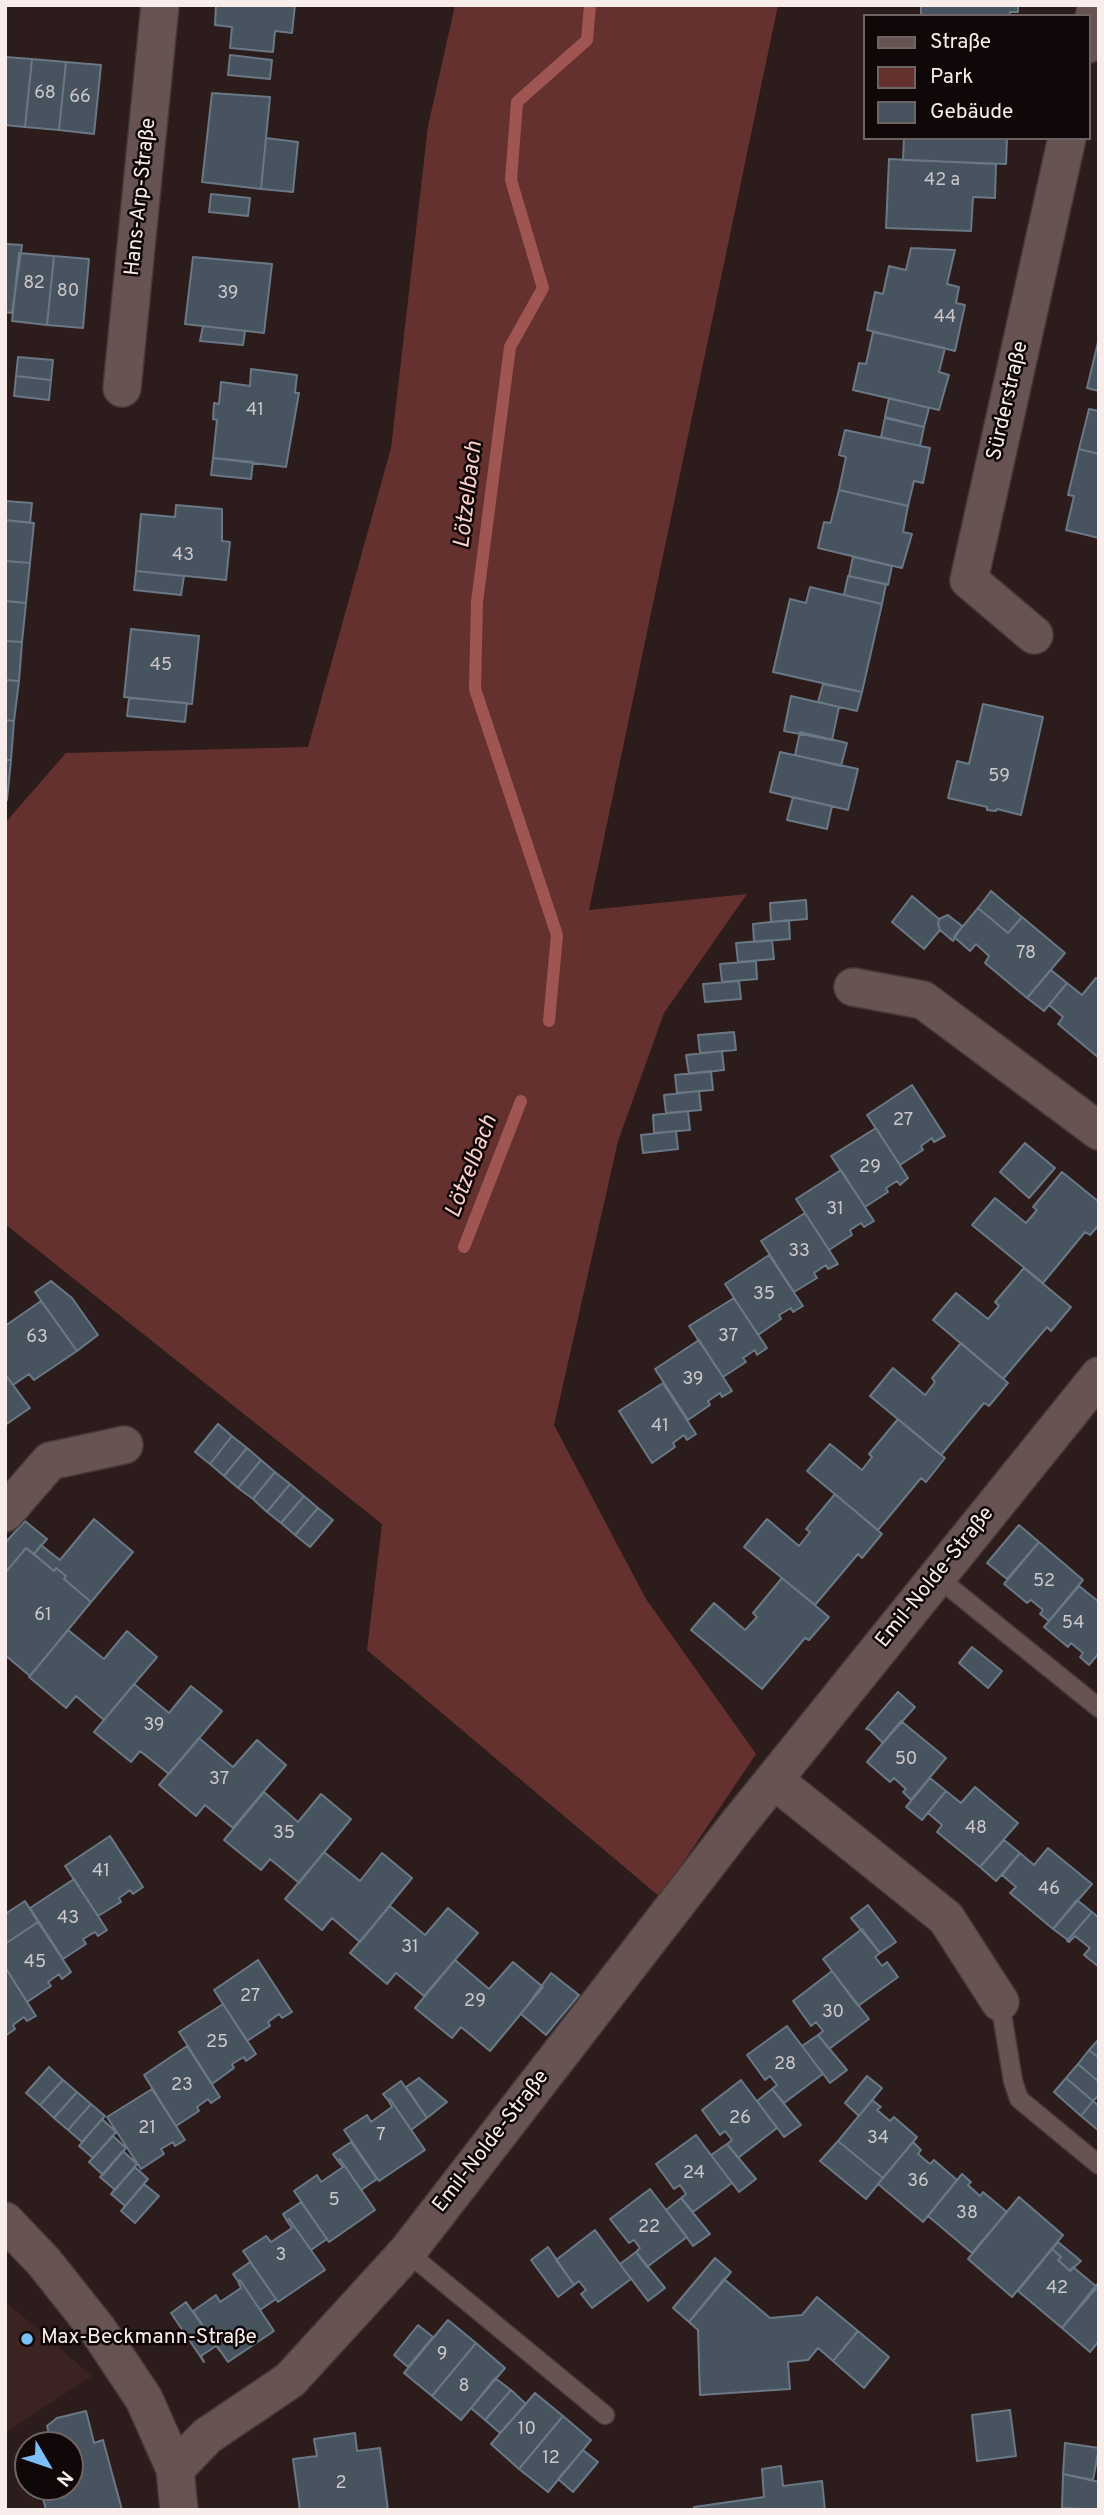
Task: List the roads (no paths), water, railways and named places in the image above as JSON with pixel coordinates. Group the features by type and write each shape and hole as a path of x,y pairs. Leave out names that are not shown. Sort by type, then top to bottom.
{"street":[{"name":"Hans-Arp-Straße","path":"122,388 160,5"},
{"path":"1090,35 1097,5"},
{"name":"Sürderstraße","path":"1034,635 969,580 1067,140"},
{"path":"853,987 923,1000 1099,1131"},
{"name":"Emil-Nolde-Straße","path":"175,2469 207,2436 290,2380 407,2252 774,1780 1099,1376"},
{"path":"5,1513 50,1461 124,1445"},
{"path":"774,1780 946,1918 1000,2002"},
{"path":"5,2221 44,2262 98,2330 145,2399 175,2469 179,2510"}],"lane":[{"path":"937,1577 1099,1708"},
{"path":"1000,2002 1013,2081 1019,2099 1099,2165"},
{"path":"407,2252 605,2415"}],"waterway":[{"name":"Lötzelbach","path":"549,1021 557,935 475,689 477,602 510,347 543,288 511,180 517,102 587,40 590,5"},
{"name":"Lötzelbach","path":"464,1247 521,1101"}],"place":[{"name":"Max-Beckmann-Straße","path":"27,2339"}]}
